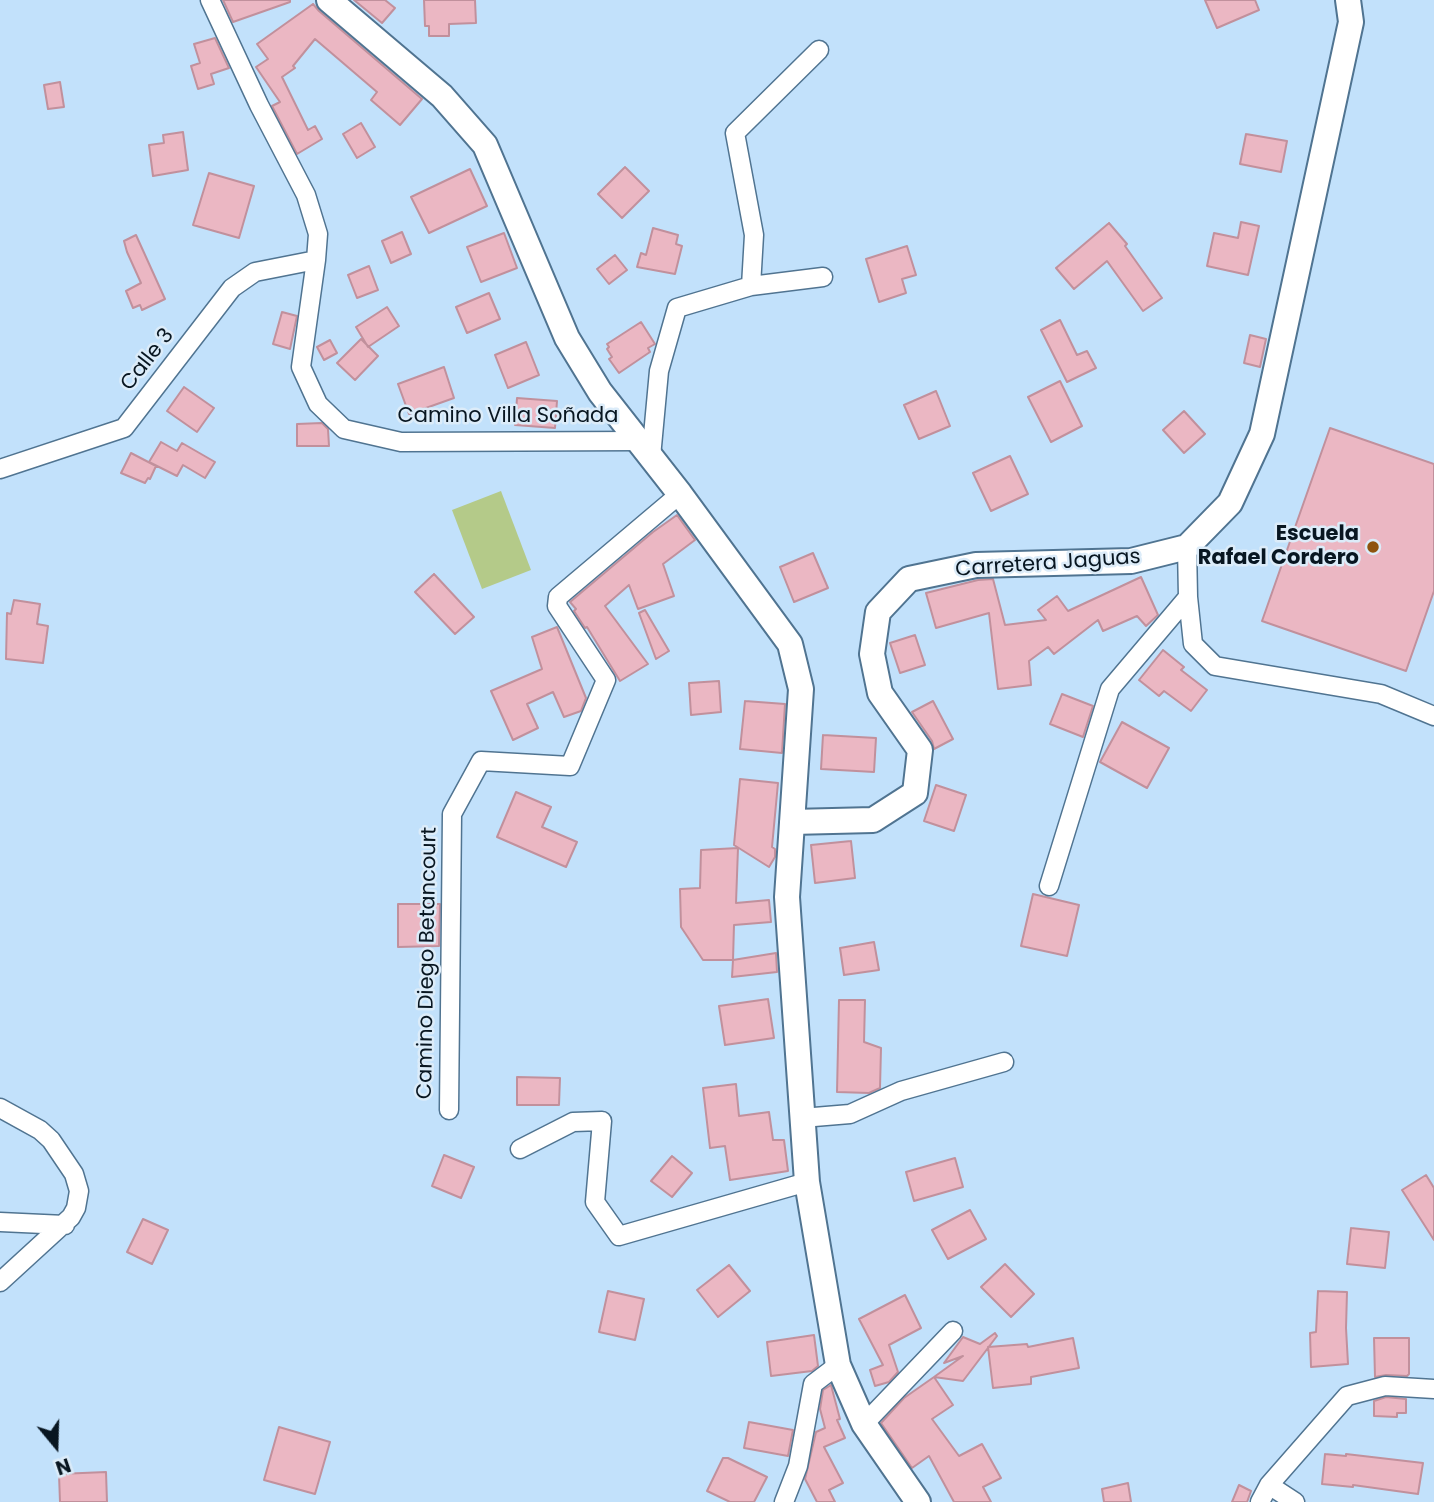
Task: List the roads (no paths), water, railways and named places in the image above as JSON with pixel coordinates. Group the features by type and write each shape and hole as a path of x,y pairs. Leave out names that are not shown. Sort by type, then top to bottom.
{"street":[{"name":"Camino Villa Soñada","path":"210,0 259,105 306,195 318,234 301,366 318,404 344,429 401,442 645,449"},
{"path":"329,0 442,96 485,145 567,338 600,392 680,494 790,644 801,689 787,897 807,1182 838,1365 864,1424 918,1502"},
{"path":"1348,0 1351,22 1262,434 1230,503 1186,547 1193,644 1215,666 1381,694 1434,716"},
{"path":"751,286 754,235 735,133 819,50"},
{"name":"Calle 3","path":"0,469 124,428 232,288 255,272 316,260"},
{"path":"645,449 659,371 677,308 751,286 823,277"},
{"name":"Camino Diego Betancourt","path":"449,1110 452,814 481,761 570,766 606,680 557,606 558,597 680,494"},
{"name":"Carretera Jaguas","path":"792,822 873,820 915,793 920,750 880,693 872,654 878,612 909,579 976,565 1131,561 1186,547"},
{"path":"1049,886 1110,689 1188,597"},
{"path":"803,1118 850,1114 901,1091 1004,1062"},
{"path":"0,1108 40,1130 51,1140 68,1163 78,1182 79,1191 76,1209 65,1225 0,1282"},
{"path":"520,1149 573,1122 602,1121 596,1202 620,1236 807,1182"},
{"path":"0,1222 65,1225"},
{"path":"864,1424 953,1331"},
{"path":"784,1502 798,1466 813,1384 838,1365"},
{"path":"1259,1502 1269,1485 1347,1396 1385,1386 1434,1389"},
{"path":"1269,1485 1295,1502"}],"place":[{"name":"Escuela Rafael Cordero","path":"1373,547"}]}
